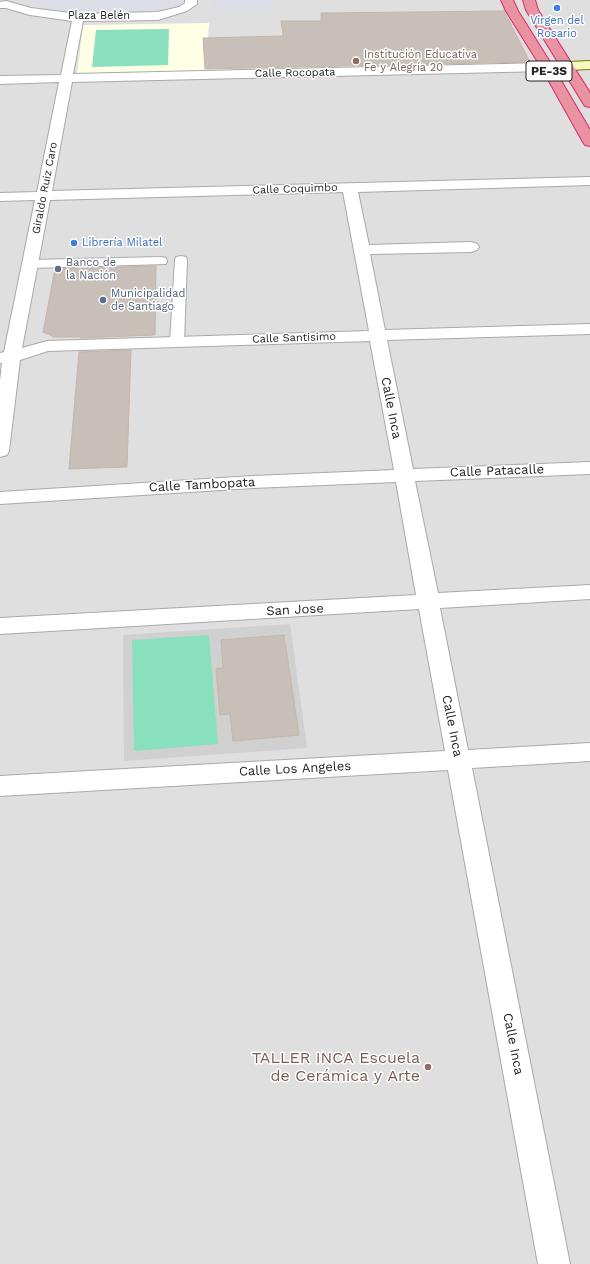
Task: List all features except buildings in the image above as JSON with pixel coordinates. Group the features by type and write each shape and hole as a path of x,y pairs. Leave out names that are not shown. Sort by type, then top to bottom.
{"highway":[{"name":"PE-3S","path":"507,0 590,142"},
{"name":"PE-3S","path":"528,0 532,10 590,103"}],"street":[{"name":"Plaza Belén","path":"4,3 30,11 78,18 158,16 183,9 191,4 191,0"},
{"name":"Giraldo Ruiz Caro","path":"0,450 6,357 30,264 78,18"},
{"name":"Calle Rocopata","path":"0,80 590,65"},
{"name":"Calle Coquimbo","path":"0,197 590,181"},
{"name":"Calle Inca","path":"350,188 554,1264"},
{"path":"362,250 472,247"},
{"name":"Calle Santisimo","path":"6,357 46,346 590,328"},
{"name":"Calle Patacalle","path":"404,475 590,468"},
{"name":"Calle Tambopata","path":"0,498 253,482 404,475"},
{"name":"San Jose","path":"0,626 590,592"},
{"name":"Calle Los Angeles","path":"0,786 590,752"}],"lane":[{"path":"177,342 181,260"},
{"path":"30,264 161,261"}],"shaded area":[{"path":"0,0 590,0 590,1264 0,1264"},
{"path":"26,0 185,0 184,5 167,13 89,14 65,12"},
{"path":"213,0 274,0 274,9 213,9"},
{"path":"504,11 531,64 77,74 83,25 209,23 208,38 282,36 281,21 321,21 321,13"},
{"path":"290,624 307,748 124,761 123,635"}],"green space":[{"path":"169,29 168,65 92,67 96,30"},
{"path":"209,635 218,744 134,751 132,640"}],"place":[{"name":"Virgen del Rosario","path":"557,8"},
{"name":"Institución Educativa Fe y Alegría 20","path":"356,61"},
{"name":"Librería Milatel","path":"74,243"},
{"name":"Banco de la Nación","path":"58,269"},
{"name":"Municipalidad de Santiago","path":"103,300"},
{"name":"TALLER INCA Escuela de Cerámica y Arte","path":"428,1067"}]}
